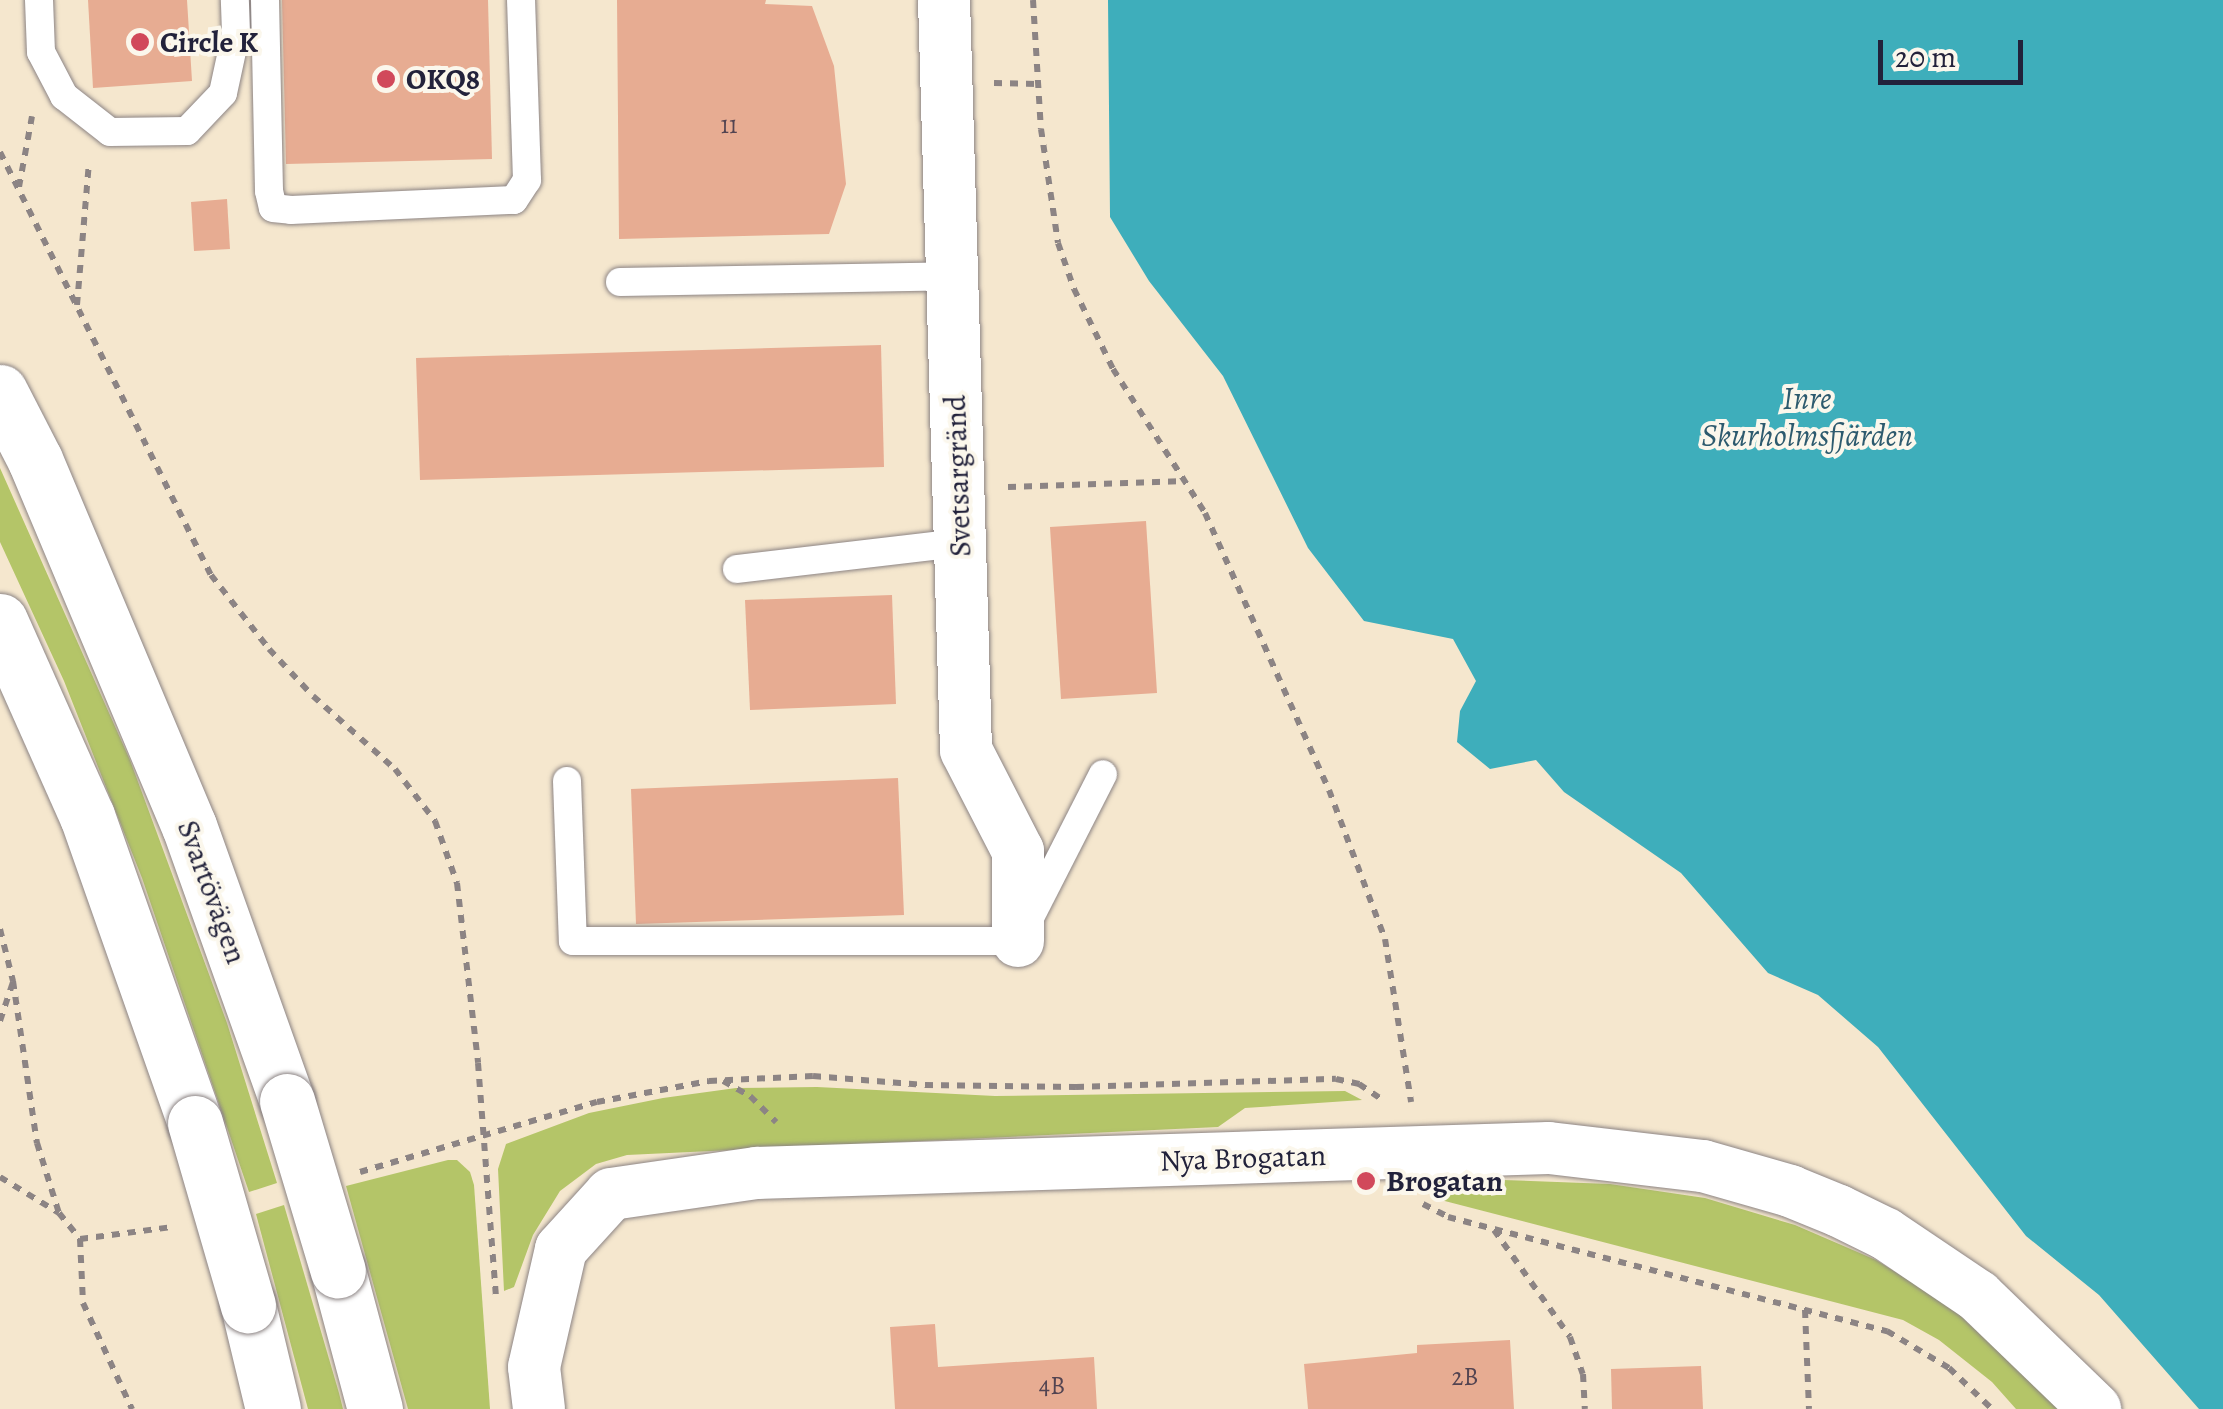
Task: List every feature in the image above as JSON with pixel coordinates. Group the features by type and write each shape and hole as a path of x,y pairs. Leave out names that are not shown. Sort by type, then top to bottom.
{"main road":[{"name":"Svartövägen","path":"0,392 35,460 189,826 287,1101 375,1409"},
{"path":"0,621 87,816 195,1123 248,1305 273,1409"}],"street":[{"name":"Svetsargränd","path":"944,0 966,750 1018,851 1018,940"},
{"name":"Nya Brogatan","path":"538,1409 534,1367 561,1249 612,1194 756,1173 1414,1135 1585,1150 1704,1166 1790,1191 1886,1234 1934,1263 1978,1296 2095,1409"}],"lane":[{"path":"39,0 42,52 64,96 110,132 188,131 223,93 236,32 235,0"},
{"path":"265,0 269,191 272,208 291,210 514,200 528,180 520,0"},
{"path":"620,282 952,276"},
{"path":"738,569 960,544"},
{"path":"567,782 573,941 1018,940 1103,774"}],"path":[{"path":"1033,0 1040,129 1058,242 1092,331 1187,481 1293,706 1367,888 1385,938 1420,1202 1448,1217 1887,1331 1920,1347 1992,1409"},
{"path":"18,188 28,128 49,66"},
{"path":"77,306 94,119"},
{"path":"0,152 211,575 269,650 313,696 395,768 435,821 457,883 484,1135 496,1300"},
{"path":"959,488 1187,481"},
{"path":"0,928 13,981 37,1142 59,1213"},
{"path":"0,1020 13,981"},
{"path":"342,1178 649,1090 708,1081 813,1076 925,1085 1076,1087 1336,1079 1359,1084 1414,1135"},
{"path":"0,1178 59,1213 80,1239 83,1304 132,1409"},
{"path":"80,1239 99,1240 191,1222"},
{"path":"1493,1229 1570,1337 1583,1374 1585,1409"},
{"path":"1805,1310 1809,1409"}],"green space":[{"path":"0,468 130,760 227,1023 277,1183 249,1192 142,878 64,681 0,542"},
{"path":"817,1087 995,1096 1345,1091 1362,1100 1245,1108 1218,1127 627,1155 596,1164 560,1191 533,1235 514,1287 504,1291 498,1169 506,1144 589,1113 663,1098 736,1088"},
{"path":"457,1160 470,1172 474,1185 490,1409 408,1409 346,1186"},
{"path":"1430,1182 1610,1184 1705,1198 1795,1225 1876,1260 1949,1305 2059,1409 2016,1409 1992,1382 1939,1340 1903,1320 1437,1199"},
{"path":"284,1205 343,1409 308,1409 256,1214"}],"water":[{"name":"Inre Skurholmsfjärden","path":"1108,0 2223,0 2223,1409 2199,1409 2099,1295 2026,1236 1878,1047 1818,995 1768,973 1681,873 1564,792 1536,760 1490,769 1457,742 1460,711 1476,681 1453,639 1364,621 1308,548 1223,376 1149,281 1110,217"}],"building":[{"name":"Circle K","path":"88,0 187,0 192,81 93,88"},
{"name":"OKQ8","path":"282,0 488,0 492,159 286,164"},
{"path":"617,0 766,0 765,4 812,6 834,66 846,184 829,234 619,239"},
{"path":"227,199 230,249 194,251 191,202"},
{"path":"881,345 884,467 420,480 416,358"},
{"path":"1146,521 1157,693 1061,699 1050,527"},
{"path":"892,595 896,704 750,710 745,600"},
{"path":"898,778 904,915 636,924 631,789"},
{"path":"935,1324 938,1367 1094,1357 1097,1409 895,1409 890,1327"},
{"path":"1510,1340 1514,1409 1308,1409 1304,1364 1417,1353 1417,1345"},
{"path":"1701,1366 1703,1409 1612,1409 1611,1369"}],"place":[{"name":"Circle K","path":"140,42"},
{"name":"OKQ8","path":"386,79"},
{"name":"Brogatan","path":"1366,1181"}]}
